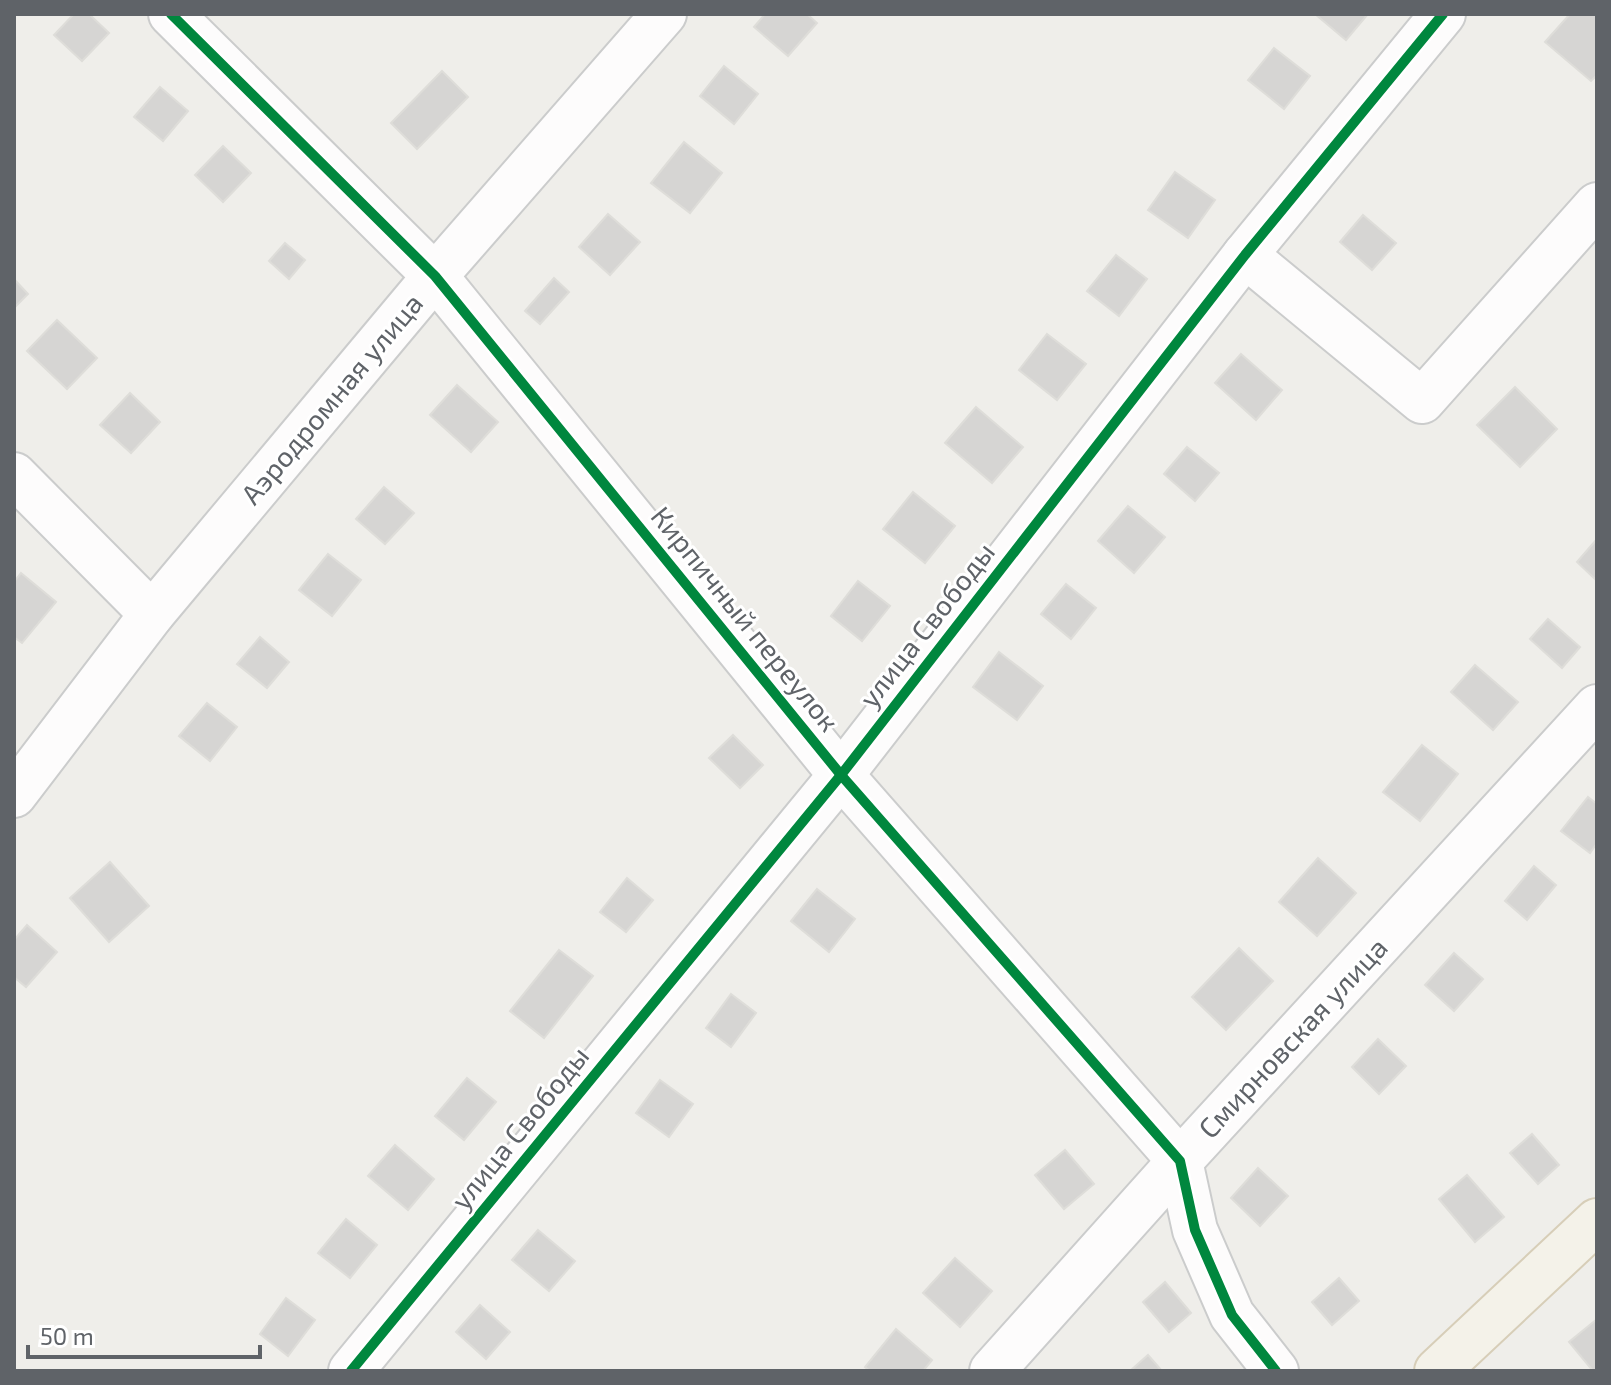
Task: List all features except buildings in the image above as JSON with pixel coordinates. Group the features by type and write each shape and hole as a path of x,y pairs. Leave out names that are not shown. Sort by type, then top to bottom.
{"main road":[{"path":"1437,1371 1597,1221"}],"street":[{"name":"Кирпичный переулок","path":"171,14 435,276 841,775 1180,1161 1195,1230 1232,1315 1276,1371"},
{"name":"Аэродромная улица","path":"14,795 152,614 435,276 664,14"},
{"name":"улица Свободы","path":"351,1371 841,775 1245,255 1443,14"},
{"path":"1245,255 1422,401 1597,205"},
{"path":"14,475 152,614"},
{"name":"Смирновская улица","path":"992,1371 1180,1161 1597,707"}],"cycle path":[{"path":"171,14 435,276 841,775 1180,1161 1195,1230 1232,1315 1276,1371"},
{"path":"351,1371 841,775 1245,255 1443,14"}]}
